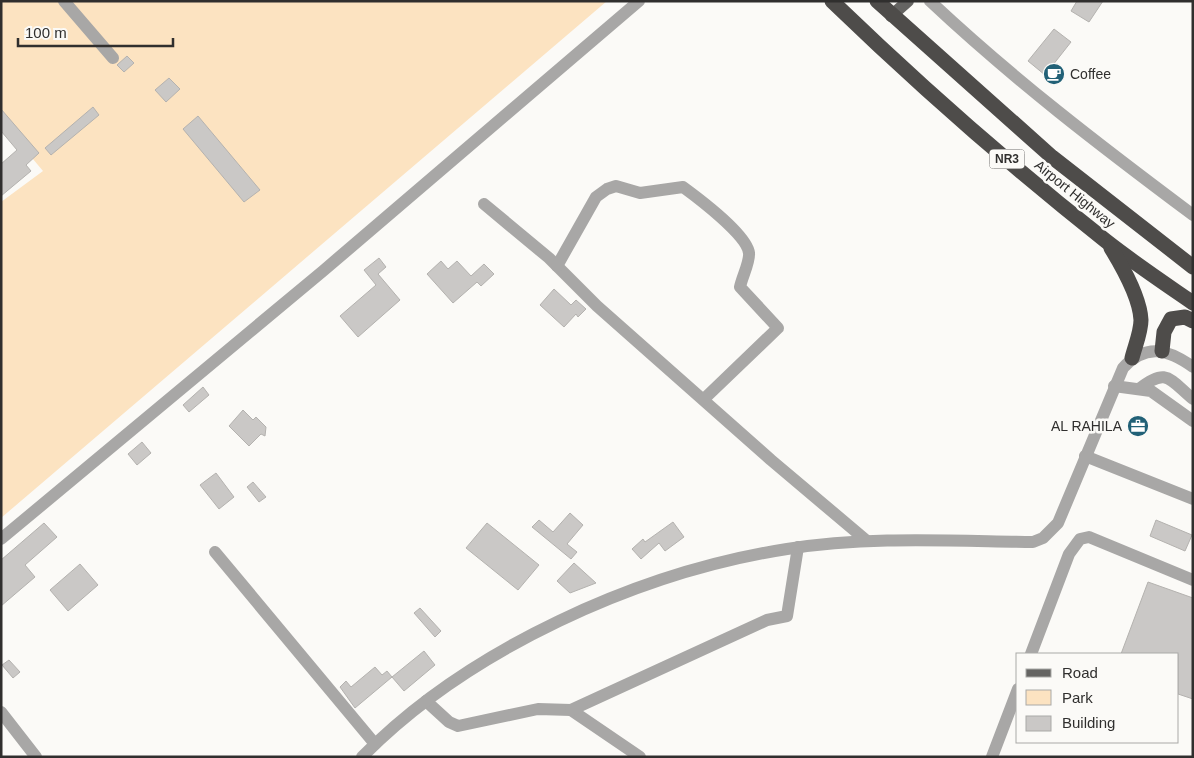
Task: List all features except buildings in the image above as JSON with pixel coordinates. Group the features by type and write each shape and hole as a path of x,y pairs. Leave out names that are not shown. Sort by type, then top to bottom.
{"highway":[{"name":"Airport Highway","path":"832,1 951,112 1108,242 1193,303"},
{"name":"Airport Highway","path":"877,1 1052,156 1193,267"},
{"path":"1108,242 1126,276 1140,316 1139,331 1132,358"},
{"path":"1162,351 1164,332 1171,319 1179,316 1193,321"}],"main road":[{"path":"892,16 908,1"}],"street":[{"path":"64,1 113,58"},
{"path":"1,538 323,271 638,1"},
{"path":"930,1 980,48 1063,118 1193,214"},
{"path":"556,266 596,197 607,189 616,186 640,194 683,187 706,204 744,242 749,253 740,287 778,328 704,399"},
{"path":"484,204 556,266 597,306 771,460 867,540"},
{"path":"362,757 446,685 546,628 633,588 745,556 798,547 867,540 1033,542 1043,538 1058,523 1123,368 1132,358 1148,352 1162,351 1176,356 1193,367"},
{"path":"1139,389 1154,377 1161,376 1166,377 1193,399"},
{"path":"1114,386 1139,389 1157,394 1193,421"},
{"path":"1085,456 1193,499"},
{"path":"1031,653 1069,554 1080,539 1089,538 1193,580"},
{"path":"426,701 449,722 458,726 538,708 571,710 767,620 786,616 798,547"},
{"path":"215,552 375,744"},
{"path":"992,757 1016,694"},
{"path":"571,710 640,757"},
{"path":"1,712 36,757"}],"green space":[{"path":"1,1 607,1 1,518 1,202 43,171 1,121"}],"place":[{"name":"Coffee","path":"1054,74"},
{"name":"AL RAHILA","path":"1138,426"}]}
